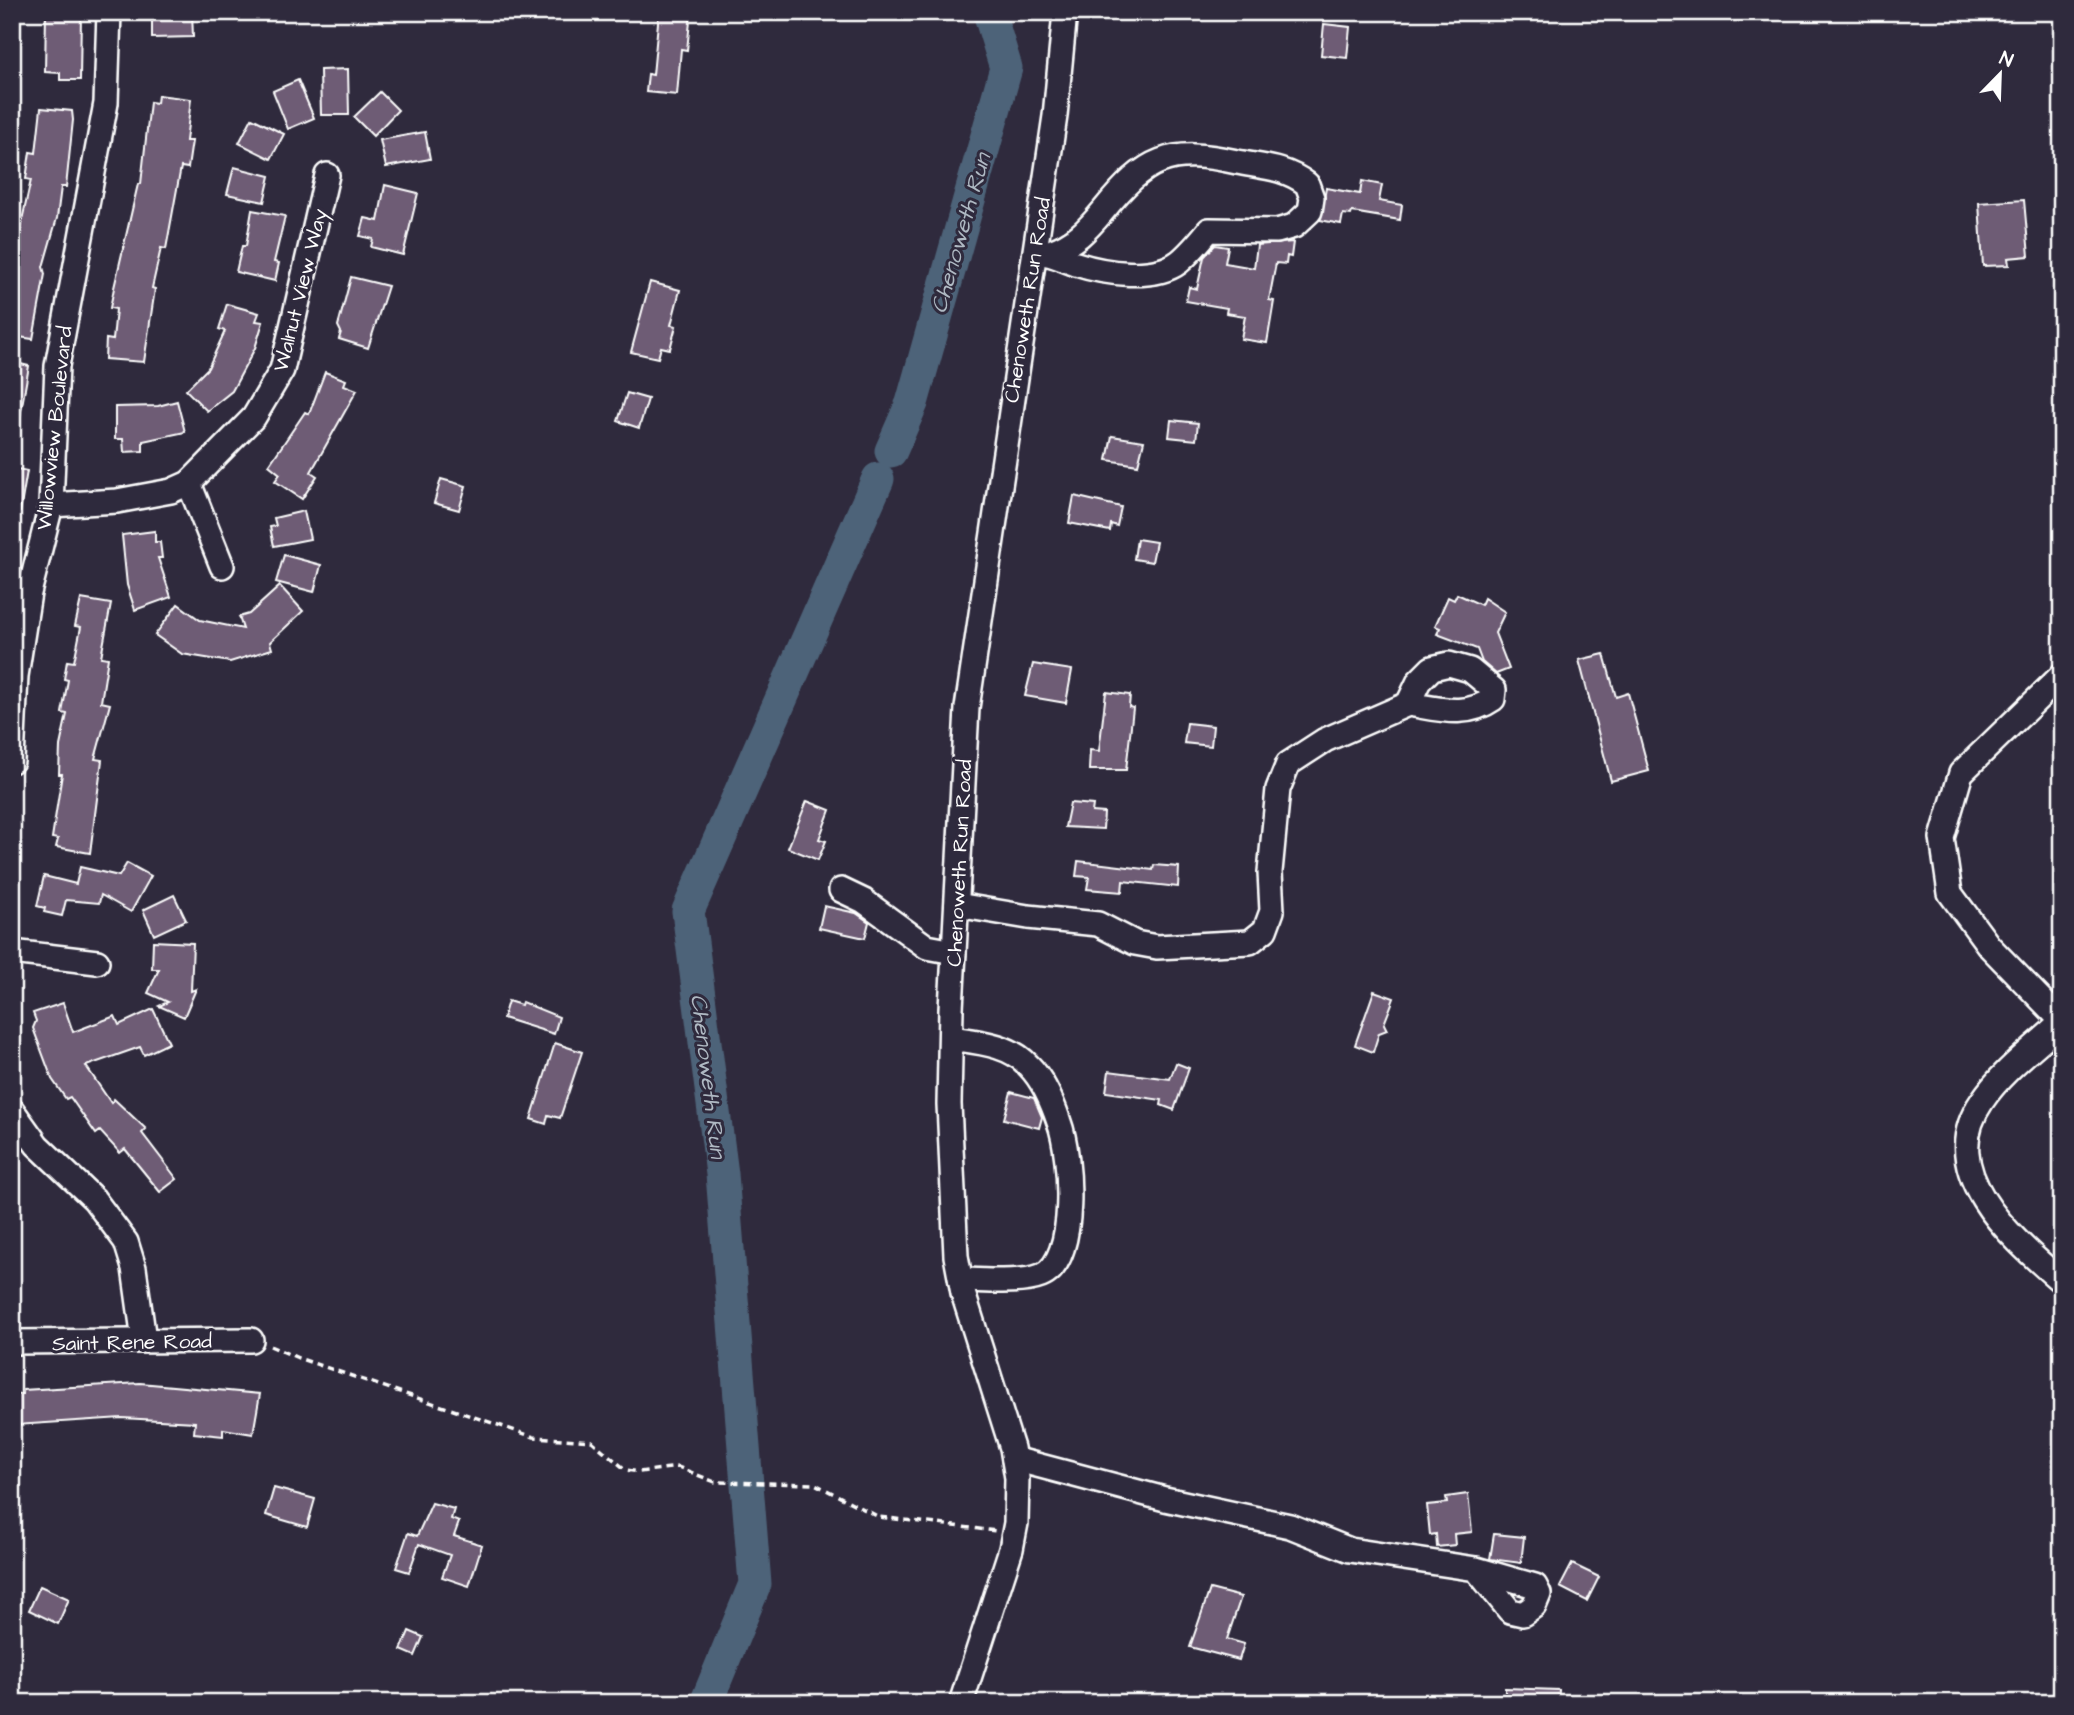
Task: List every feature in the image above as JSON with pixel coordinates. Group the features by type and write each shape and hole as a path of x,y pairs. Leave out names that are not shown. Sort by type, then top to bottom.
{"street":[{"name":"Willowview Boulevard","path":"12,761 16,676 29,593 51,505 57,366 105,109 109,12"},
{"name":"Chenoweth Run Road","path":"961,1703 999,1592 1013,1536 1017,1478 1005,1418 961,1280 956,1256 950,1156 951,1038 967,708 1042,253 1065,12"},
{"path":"1195,155 1276,167 1307,184 1312,198 1310,211 1294,226 1277,231 1209,230 1177,263 1153,272 1123,272 1078,264 1042,253 1068,246 1086,232 1128,181 1151,164 1175,156 1195,155"},
{"name":"Walnut View Way","path":"51,505 139,498 171,491 188,483 254,418 282,370 327,175"},
{"path":"188,483 222,566"},
{"path":"2062,675 1961,773 1942,838 1950,893 1989,946 2062,1021 2016,1064 1982,1101 1970,1124 1966,1150 1975,1191 2023,1248 2062,1282"},
{"path":"957,905 1028,917 1098,924 1135,943 1157,947 1250,942 1265,930 1272,911 1270,872 1278,789 1288,764 1325,740 1408,704"},
{"path":"841,890 864,901 927,947 954,952"},
{"path":"12,952 97,962"},
{"path":"951,1038 1010,1051 1029,1065 1060,1124 1068,1205 1067,1241 1056,1265 1041,1276 961,1280"},
{"path":"12,1110 37,1145 94,1199 126,1242 134,1268 144,1340"},
{"name":"Saint Rene Road","path":"12,1342 65,1344 144,1340 251,1340"},
{"path":"1014,1459 1165,1499 1290,1526 1350,1550 1476,1569"}],"path":[{"path":"251,1340 534,1437 592,1441 626,1469 639,1472 678,1467 703,1478 727,1483 821,1485 879,1517 984,1529 1013,1536"}],"building":[{"path":"46,12 81,12 80,80 60,80 60,73 45,72"},
{"path":"158,12 192,12 193,37 152,38 152,17 159,17"},
{"path":"659,12 691,12 687,50 681,49 677,95 646,92 648,74 653,75"},
{"path":"1324,24 1350,27 1347,58 1321,55"},
{"path":"348,69 349,115 321,115 320,70"},
{"path":"298,80 314,118 288,129 273,91"},
{"path":"380,92 398,110 373,136 354,117"},
{"path":"158,95 191,99 186,141 192,141 188,168 181,167 166,249 161,248 152,288 155,289 144,362 105,359 106,339 113,340 116,309 110,308 114,288 138,184 141,184 150,102 157,103"},
{"path":"41,108 72,111 73,120 66,187 61,187 57,218 43,267 45,274 33,339 12,336 12,265 31,180 26,179 30,152 36,153"},
{"path":"252,118 284,134 271,159 239,143"},
{"path":"425,132 430,159 386,167 380,140"},
{"path":"234,167 270,176 264,202 227,194"},
{"path":"1362,181 1382,185 1379,201 1402,205 1400,220 1352,212 1351,215 1343,214 1341,224 1320,220 1326,188 1360,194"},
{"path":"385,185 418,193 403,255 371,247 373,239 360,236 365,218 378,221"},
{"path":"2024,200 2029,256 2008,258 2009,265 1983,266 1979,203"},
{"path":"252,210 285,216 274,262 279,263 275,281 236,272 242,246 246,246"},
{"path":"1293,242 1291,257 1287,256 1286,264 1276,263 1269,300 1274,301 1267,343 1241,339 1245,316 1226,313 1227,308 1186,301 1189,287 1197,289 1204,257 1215,245 1228,247 1225,263 1254,268 1257,245"},
{"path":"351,277 388,286 368,348 339,339 341,332 338,326"},
{"path":"650,282 680,290 671,325 676,326 670,349 661,347 658,358 631,352"},
{"path":"227,304 259,313 256,321 263,322 255,348 232,391 207,411 186,390 208,368 225,331 219,329"},
{"path":"12,362 29,366 20,417 12,416"},
{"path":"325,372 346,380 344,385 357,390 311,472 317,476 302,499 275,481 280,474 269,465 305,412 309,414"},
{"path":"627,393 648,399 639,428 618,421"},
{"path":"177,401 185,432 143,441 143,451 124,452 123,439 115,439 115,407 158,406"},
{"path":"1171,420 1198,423 1196,440 1169,437"},
{"path":"1112,436 1144,441 1138,465 1107,460"},
{"path":"12,468 27,471 20,512 12,512"},
{"path":"441,479 466,486 459,510 434,503"},
{"path":"1074,496 1121,507 1117,526 1111,524 1110,531 1069,523"},
{"path":"304,511 310,539 274,546 270,527 276,526 274,518"},
{"path":"155,531 155,542 160,542 162,558 158,558 171,597 135,610 127,585 122,535"},
{"path":"1137,539 1156,542 1152,562 1134,559"},
{"path":"284,555 321,565 314,592 276,582"},
{"path":"280,586 303,611 270,642 272,649 230,662 182,654 155,635 178,604 200,620 243,629 239,617 249,614"},
{"path":"1457,594 1481,605 1484,598 1505,612 1495,633 1509,669 1496,674 1482,662 1477,649 1437,634 1440,628 1435,626 1448,597 1454,600"},
{"path":"81,599 111,604 101,657 108,658 101,702 110,704 95,759 102,760 90,853 56,847 58,839 52,838 62,774 59,774 60,746 67,714 62,713 68,680 64,679 67,661 74,662 81,627 75,626"},
{"path":"1604,654 1616,697 1628,693 1649,771 1611,781 1579,660"},
{"path":"1033,664 1072,670 1066,703 1025,696"},
{"path":"1106,692 1130,695 1129,707 1133,708 1126,770 1089,770 1090,750 1099,751"},
{"path":"1187,723 1213,726 1211,746 1184,743"},
{"path":"807,801 830,810 819,839 826,841 818,860 788,848"},
{"path":"1070,803 1093,805 1092,812 1104,813 1103,829 1065,827"},
{"path":"1078,861 1153,870 1154,865 1179,867 1178,887 1123,881 1122,892 1087,889 1089,877 1076,876"},
{"path":"127,863 151,876 131,912 101,895 99,903 66,900 62,916 44,912 45,908 37,906 44,876 76,884 80,867 119,876"},
{"path":"174,895 186,920 154,935 143,910"},
{"path":"824,906 856,913 869,922 865,938 819,928"},
{"path":"153,941 193,943 191,991 196,989 184,1017 159,1006 168,1002 148,993 159,969 152,969"},
{"path":"1374,991 1394,998 1384,1024 1387,1030 1379,1033 1373,1052 1355,1045"},
{"path":"508,1001 521,1005 522,1002 559,1017 554,1034 503,1018"},
{"path":"63,1003 73,1032 115,1016 119,1025 153,1009 169,1043 144,1055 140,1047 86,1066 111,1103 114,1099 146,1129 142,1133 177,1179 160,1192 125,1149 120,1153 100,1131 96,1134 70,1097 66,1099 52,1079 33,1028 36,1021 33,1013"},
{"path":"555,1043 582,1052 560,1118 548,1115 546,1124 531,1119"},
{"path":"1176,1063 1189,1068 1174,1110 1161,1105 1162,1100 1106,1092 1109,1071 1170,1079"},
{"path":"1011,1092 1034,1098 1042,1117 1039,1128 1004,1119"},
{"path":"140,1383 260,1394 253,1434 223,1429 223,1436 194,1433 195,1422 122,1418 16,1425 16,1394 23,1394 23,1390"},
{"path":"274,1488 315,1499 307,1527 266,1515"},
{"path":"1468,1494 1472,1532 1454,1534 1455,1545 1437,1547 1436,1534 1430,1535 1427,1505 1447,1503 1446,1497"},
{"path":"432,1503 454,1509 451,1519 459,1522 454,1536 482,1545 469,1586 442,1577 450,1555 419,1544 409,1572 396,1568 408,1533 417,1536"},
{"path":"1494,1534 1524,1537 1521,1563 1490,1559"},
{"path":"1572,1564 1599,1577 1587,1601 1560,1587"},
{"path":"40,1586 69,1599 58,1624 29,1610"},
{"path":"1210,1589 1241,1597 1227,1639 1244,1644 1239,1660 1190,1647"},
{"path":"409,1631 423,1637 415,1656 401,1650"},
{"path":"1505,1688 1559,1690 1558,1703 1505,1703"}],"waterway":[{"name":"Chenoweth Run","path":"891,451 912,403 1006,68 989,12"},
{"name":"Chenoweth Run","path":"706,1703 755,1584 722,1174 688,911 878,479"}]}
